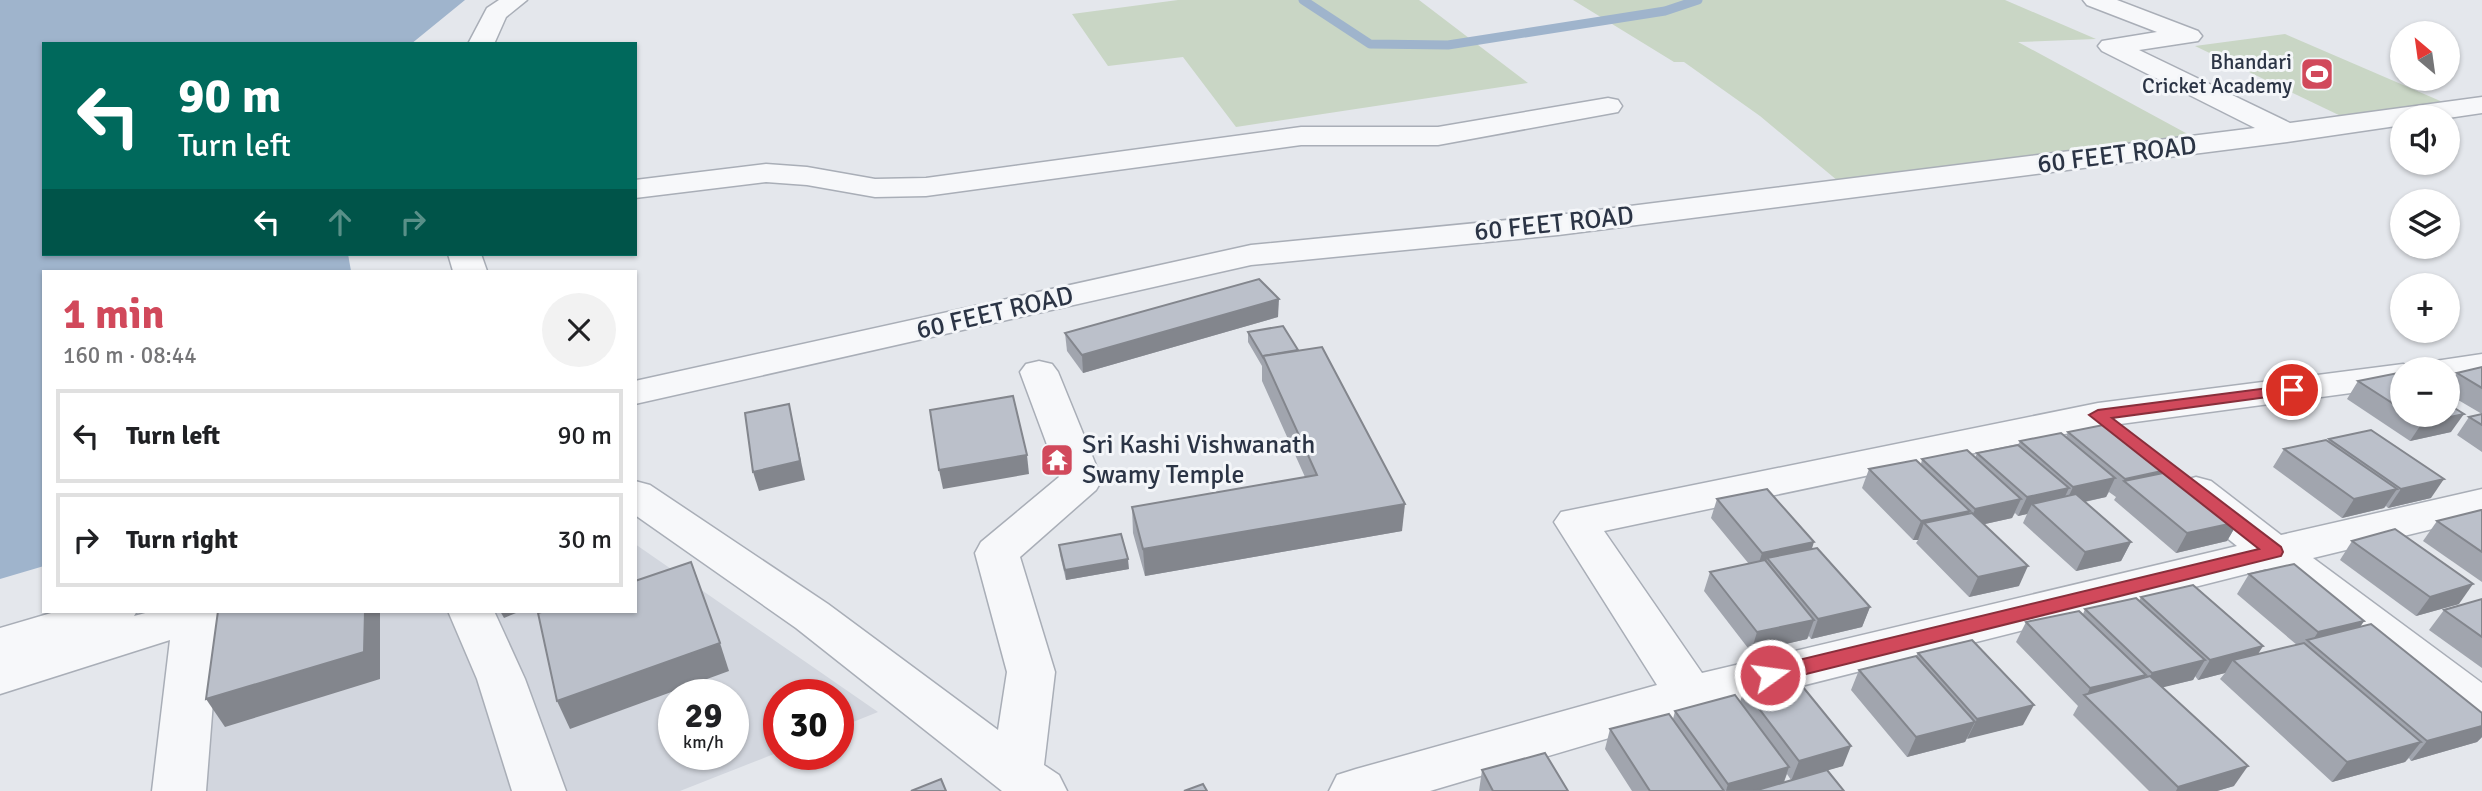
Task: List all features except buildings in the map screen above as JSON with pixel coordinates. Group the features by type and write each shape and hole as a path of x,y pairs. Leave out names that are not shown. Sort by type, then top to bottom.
{"street":[{"path":"482,42 496,13 515,0"},
{"path":"2095,0 2189,36 2110,46 2287,132"},
{"name":"60 FEET ROAD","path":"637,393 1251,255 1558,225 2482,105"},
{"path":"637,189 766,173 807,176 875,188 926,187 1301,136 1448,135 1608,106"},
{"path":"2460,127 2482,124"},
{"name":"60 FEET ROAD","path":"637,420 1267,275 1573,244 2390,138"},
{"path":"2460,368 2482,365"},
{"path":"1029,782 1031,672 997,552 1081,480 1039,372"},
{"path":"1690,695 1576,522 2098,415 2390,377"},
{"path":"2098,415 2482,710"},
{"path":"637,496 812,616 1029,782"},
{"path":"1356,791 1690,695 2482,503"},
{"path":"0,646 107,613"},
{"path":"0,675 203,613 179,791"},
{"path":"472,613 501,679 539,791"}],"shaded area":[{"path":"637,545 830,679 763,679 763,758 749,764 749,679 658,679 658,770 733,770 680,791 196,791 222,630 270,613 637,613"},
{"path":"854,695 878,712 854,722"}],"green space":[{"path":"1178,0 1419,0 1528,83 1236,127 1183,57 1108,66 1072,14"},
{"path":"1573,0 2005,0 2096,39 2018,42 2195,138 1838,181 1760,116 1684,62 1674,62"},
{"name":"Bhandari Cricket Academy","path":"2285,34 2390,79 2390,91 2417,91 2445,103 2390,105 2390,111 2345,118 2195,46"}],"water":[{"path":"0,0 465,0 413,42 42,42 42,256 348,256 351,270 42,270 42,567 0,579"}],"waterway":[{"path":"1303,0 1370,44 1448,45 1665,11 1698,0"}],"place":[{"name":"Bhandari Cricket Academy","path":"2317,74"},
{"name":"Sri Kashi Vishwanath Swamy Temple","path":"1057,460"}],"route":[{"path":"1770,675 2274,552 2098,415 2292,390"}]}
